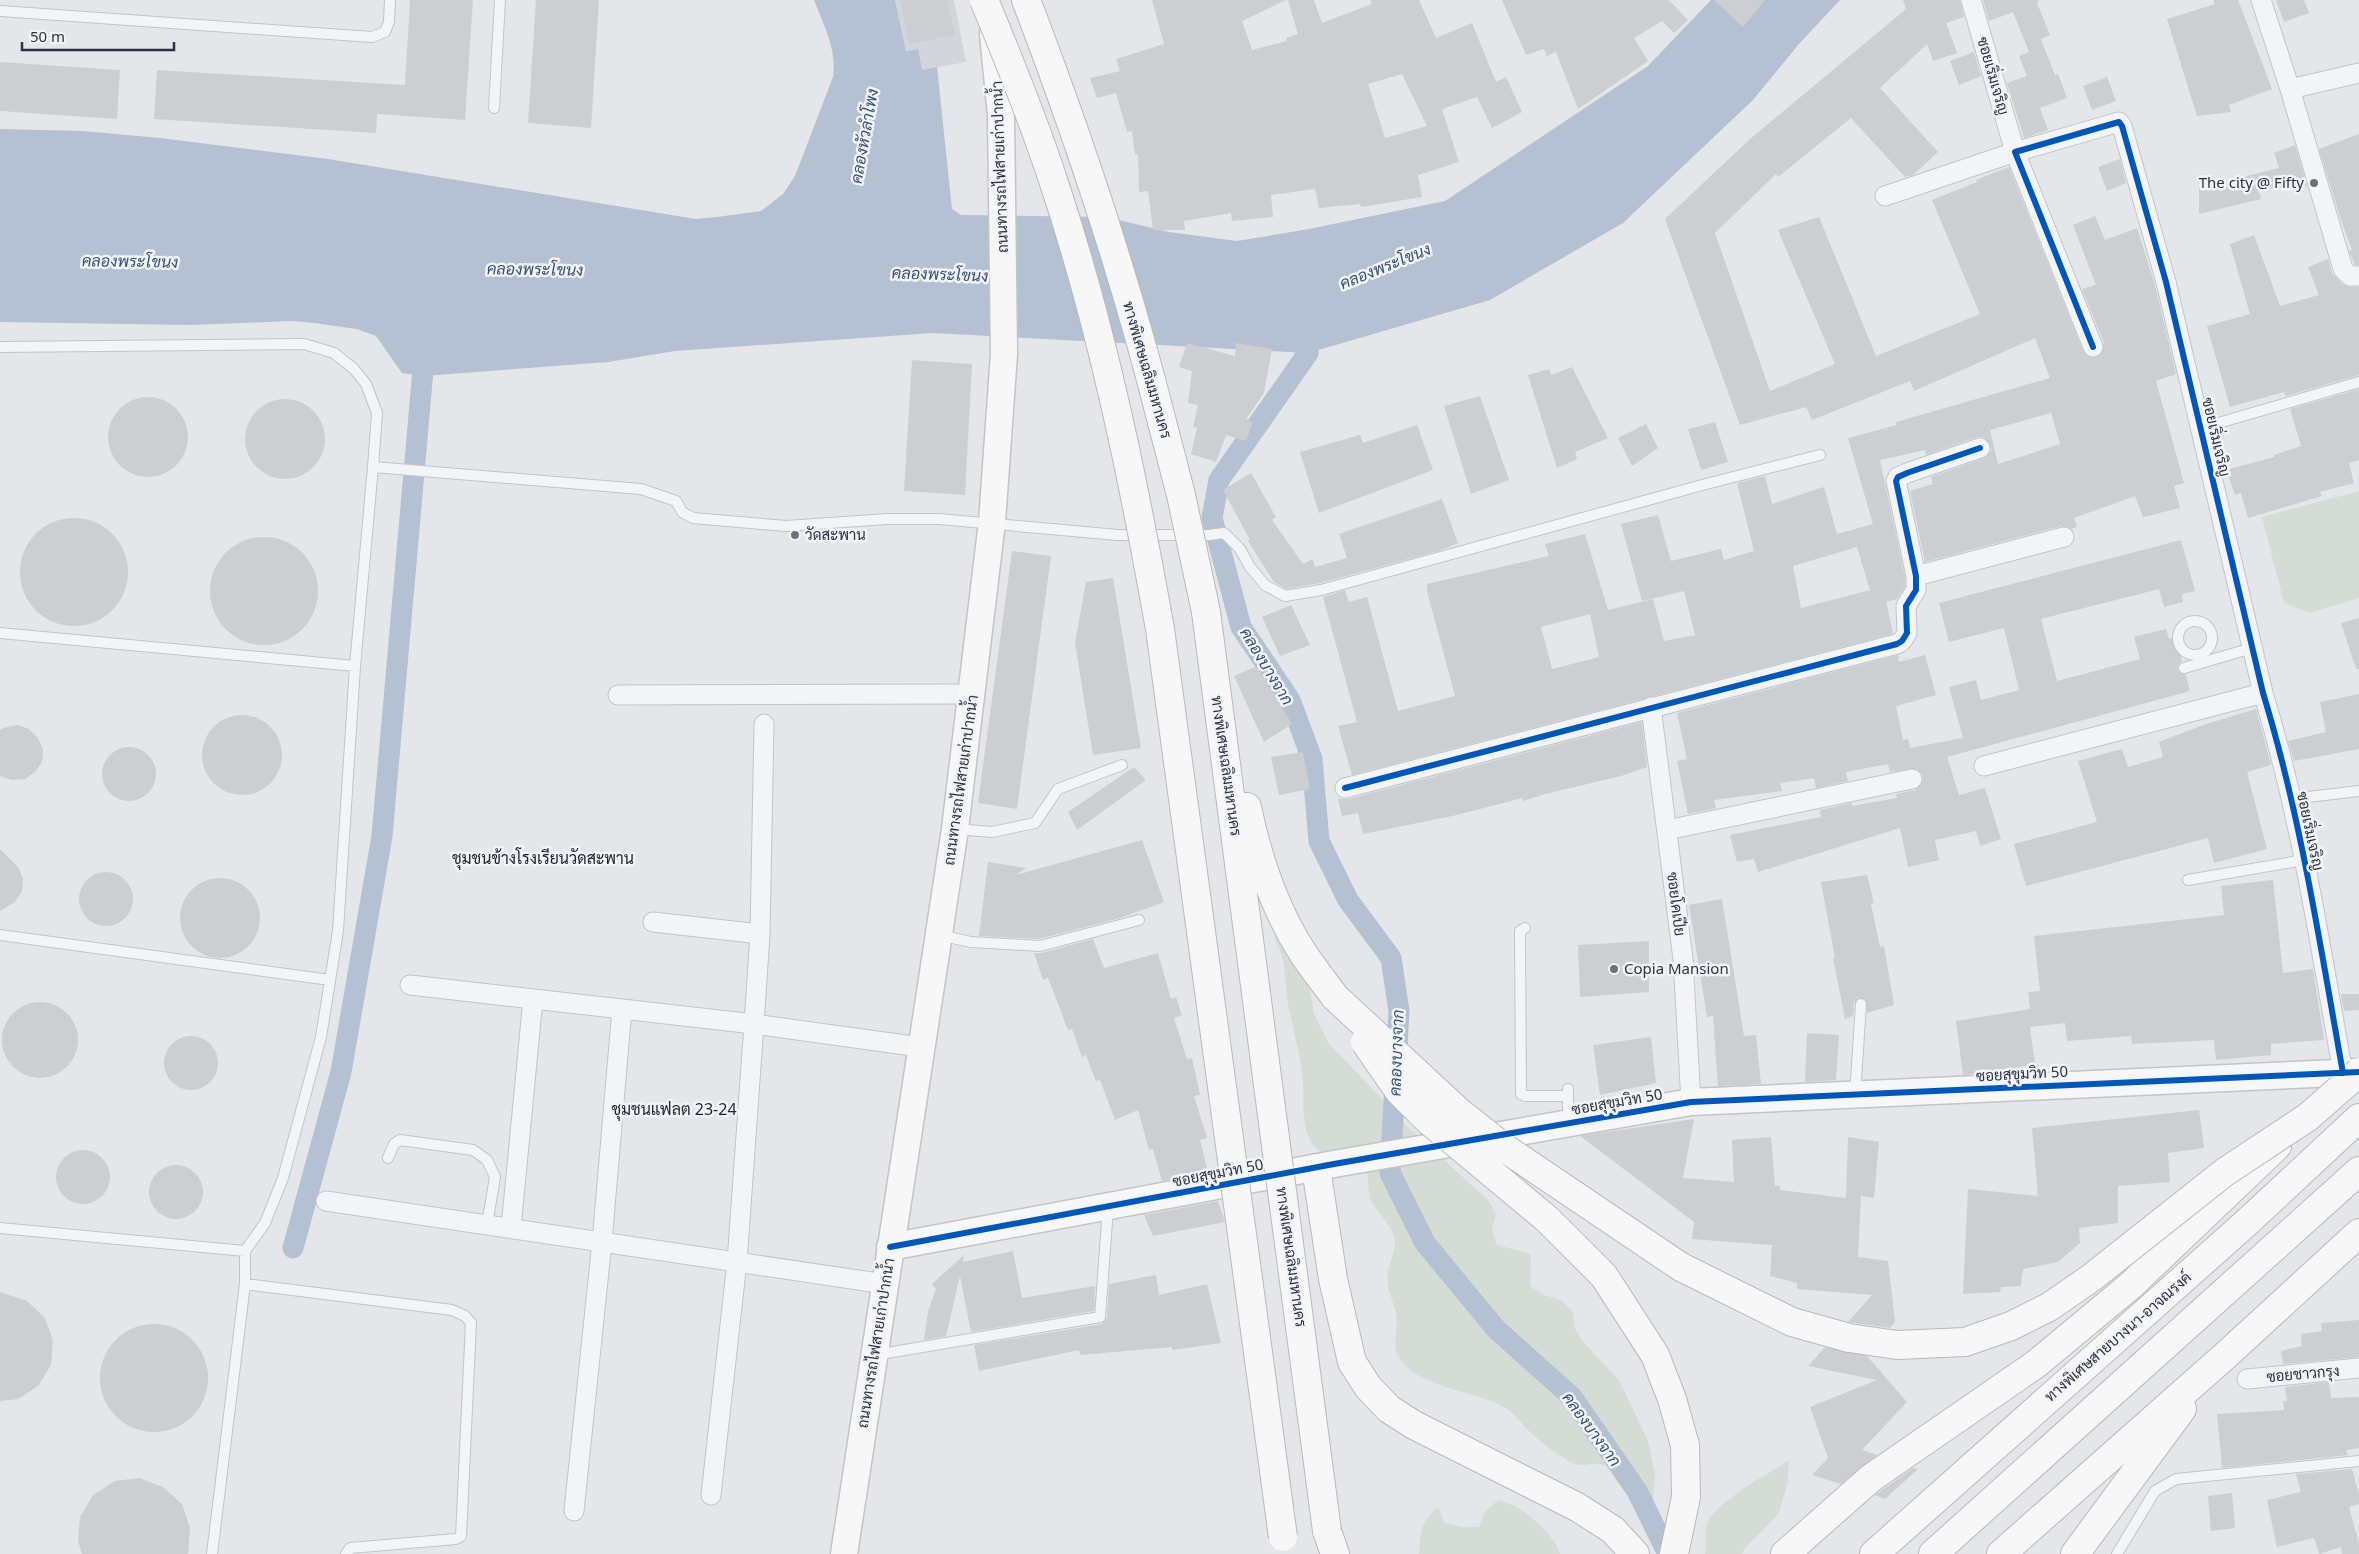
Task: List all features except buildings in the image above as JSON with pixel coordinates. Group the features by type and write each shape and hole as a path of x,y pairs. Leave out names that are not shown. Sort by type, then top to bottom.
{"highway":[{"path":"984,0 1018,82 1053,181 1090,304 1135,491 1160,629 1284,1545"},
{"name":"ทางพิเศษเฉลิมมหานคร","path":"1026,0 1083,156 1133,317 1181,495 1206,612 1330,1546"},
{"path":"1206,612 1252,834 1274,898 1301,950 1399,1091 1461,1150 1547,1219 1604,1276 1655,1354 1672,1399 1685,1445 1686,1496 1674,1554"},
{"path":"1335,997 1452,1106 1506,1149 1681,1267 1792,1322 1849,1338 1897,1346 1965,1342 2011,1326 2049,1307 2091,1278 2225,1172 2308,1117"},
{"path":"1785,1554 1871,1478 2036,1364 2130,1286 2354,1072"},
{"name":"ทางพิเศษสายบางนา-อาจณรงค์","path":"1874,1554 2246,1224 2359,1118"},
{"path":"1316,1168 1332,1279 1352,1362 1368,1387 1389,1408 1414,1426 1577,1507 1614,1530 1635,1554"},
{"path":"1933,1554 2359,1171"},
{"path":"2001,1554 2226,1355 2359,1233"},
{"path":"2075,1554 2189,1399 2226,1355"}],"main road":[{"name":"ถนนทางรถไฟสายเก่าปากน้ำ","path":"844,1554 955,829 973,694 992,522 1004,354 1003,178 996,55 988,0"},
{"name":"ซอยสุขุมวิท 50","path":"890,1247 1365,1158 1691,1102 2354,1072"}],"street":[{"name":"ซอยเริ่มเจริญ","path":"1971,0 2015,152 2093,347"},
{"path":"2261,0 2351,272"},
{"path":"2290,90 2359,73"},
{"name":"ซอยเริ่มเจริญ","path":"2015,152 2114,122 2119,122 2122,126 2166,282 2252,648 2278,744 2354,1072"},
{"path":"1885,196 2015,152"},
{"path":"1345,788 1897,644 1902,641 1907,633 1906,606 1916,590 1916,576 1896,481 1898,477 1907,473 1980,448"},
{"path":"1916,576 2064,537"},
{"path":"1984,766 2263,693"},
{"path":"618,695 973,694"},
{"name":"ซอยโคเปีย","path":"1651,708 1684,959 1691,1102"},
{"path":"711,1496 737,1262 754,1024 760,934 764,724"},
{"path":"1667,830 1912,779"},
{"path":"653,922 760,934"},
{"path":"410,985 754,1024 920,1048"},
{"path":"511,1228 533,999"},
{"path":"574,1511 602,1242 622,1009"},
{"path":"326,1201 885,1284"},
{"name":"ซอยชาวกรุง","path":"2247,1379 2359,1368"}],"lane":[{"path":"0,10 372,37 385,32 389,22 390,0"},
{"path":"494,108 500,0"},
{"path":"0,348 304,344 334,353 354,369 366,384 377,413 355,666 338,930 321,1037 283,1178 265,1223 245,1251 245,1284 212,1554"},
{"path":"2201,428 2359,382"},
{"path":"373,467 641,489 676,501 682,512 693,518 767,525 786,526 887,519 992,522 1118,535 1209,535 1224,533 1240,549 1250,567 1265,584 1285,596 1321,590 1706,484 1820,455"},
{"path":"0,633 355,666"},
{"path":"2184,668 2195,660 2252,648"},
{"path":"955,829 992,832 1035,823 1058,789 1122,765"},
{"path":"2291,799 2359,791"},
{"path":"2188,880 2304,860"},
{"path":"938,935 970,942 1040,946 1139,920"},
{"path":"1525,928 1520,931 1520,1092 1525,1096 1568,1092 1568,1123"},
{"path":"0,935 330,980"},
{"path":"1855,1094 1861,1004"},
{"path":"388,1158 394,1144 400,1140 473,1150 487,1160 495,1177 487,1225"},
{"path":"874,1355 1100,1317 1108,1207"},
{"path":"0,1228 245,1251"},
{"path":"245,1284 452,1310 465,1316 471,1323 461,1536 456,1539 350,1548 346,1554"},
{"path":"2117,1554 2155,1491 2176,1479 2359,1461"}],"shaded area":[{"path":"895,0 954,0 966,62 922,70 906,52"},
{"path":"2359,491 2359,598 2309,613 2284,603 2262,517"},
{"path":"1278,921 1306,964 1314,1014 1329,1044 1388,1105 1398,1118 1488,1200 1496,1214 1492,1230 1497,1245 1531,1254 1530,1286 1544,1295 1561,1300 1573,1312 1575,1329 1584,1343 1619,1380 1648,1441 1655,1474 1653,1506 1613,1470 1600,1464 1577,1465 1572,1463 1542,1442 1507,1409 1494,1402 1447,1388 1417,1375 1406,1366 1397,1354 1395,1342 1397,1320 1387,1279 1395,1240 1388,1224 1371,1201 1366,1168 1325,1154 1314,1146 1307,1132 1304,1116 1302,1073 1288,1004 1284,963 1274,938"},
{"path":"1789,1461 1788,1481 1779,1513 1745,1548 1742,1554 1705,1554 1706,1528 1709,1519 1715,1512 1746,1487"},
{"path":"1498,1500 1519,1508 1534,1519 1548,1533 1560,1554 1419,1554 1422,1528 1438,1507 1445,1523 1462,1527 1479,1527 1485,1512"}],"water":[{"path":"814,0 895,0 906,51 918,49 922,70 937,67 952,209 961,215 1106,217 1169,232 1237,241 1309,229 1445,201 1648,66 1711,0 1840,0 1798,45 1753,100 1623,223 1490,300 1308,353 933,333 675,351 608,362 423,376 402,373 376,336 357,329 314,323 292,321 189,325 0,322 0,129 83,131 160,138 328,159 696,219 761,211 783,194 795,176 833,77 834,67 831,47"}],"waterway":[{"name":"คลองบางจาก","path":"1310,325 1308,353 1219,480 1212,518 1241,627 1290,700 1312,759 1319,841 1348,900 1391,958 1399,1011 1390,1173 1425,1243 1496,1329 1572,1397 1637,1491 1668,1554"},
{"path":"293,1248 341,1072 382,836 425,347"}],"cycle path":[{"path":"2093,347 2015,152 2119,122 2122,126 2166,282 2263,693 2288,787 2309,882 2343,1073"},
{"path":"1345,788 1897,644 1902,641 1907,633 1906,606 1916,590 1916,576 1896,481 1898,477 1907,473 1980,448"},
{"path":"890,1247 1334,1164 1691,1102 2359,1072"}],"place":[{"name":"The city @ Fifty","path":"2314,183"},
{"name":"วัดสะพาน","path":"795,535"},
{"name":"Copia Mansion","path":"1614,969"}],"district":[{"name":"ชุมชนข้างโรงเรียนวัดสะพาน","path":"543,858"},
{"name":"ชุมชนแฟลต 23-24","path":"674,1109"}],"water label":[{"name":"คลองหัวลำโพง","path":"864,136"},
{"name":"คลองพระโขนง","path":"130,261"},
{"name":"คลองพระโขนง","path":"1385,266"},
{"name":"คลองพระโขนง","path":"535,269"},
{"name":"คลองพระโขนง","path":"940,274"}]}
